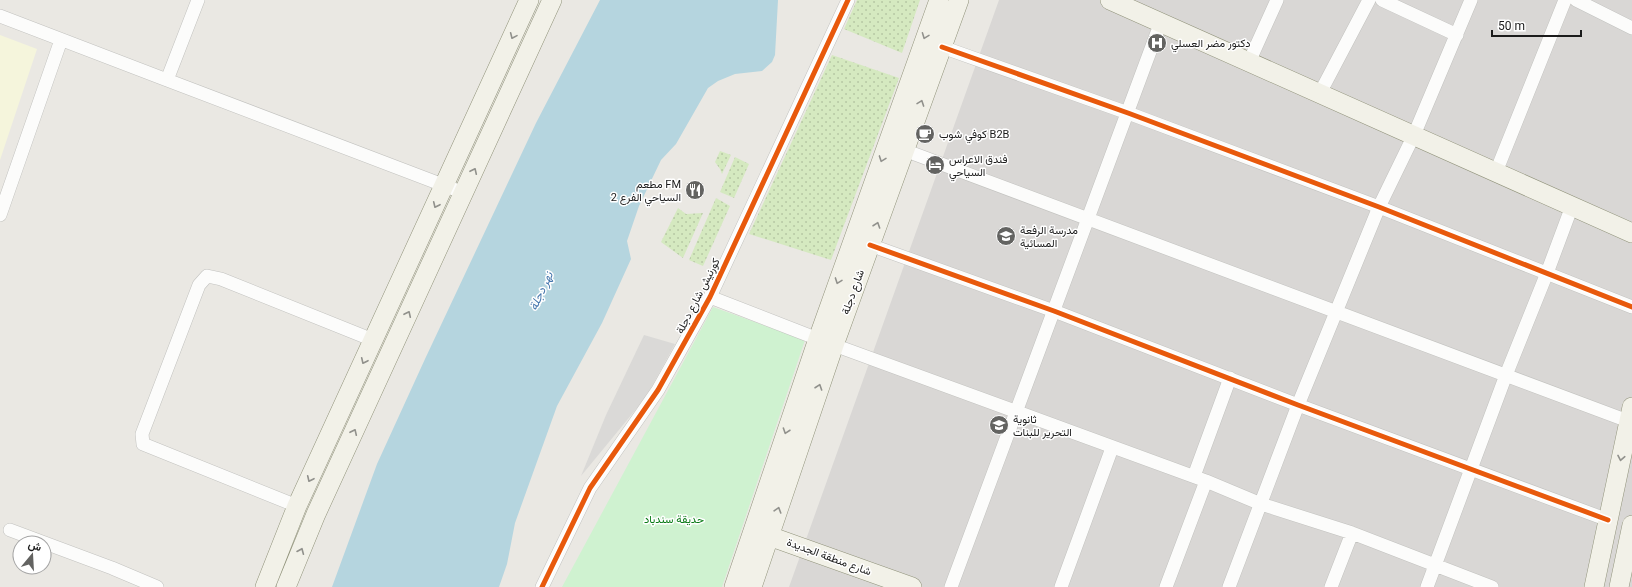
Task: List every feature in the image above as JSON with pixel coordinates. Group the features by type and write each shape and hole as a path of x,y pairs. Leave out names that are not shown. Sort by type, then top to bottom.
{"street":[{"path":"167,80 198,0"},
{"path":"265,587 297,506 529,0"},
{"path":"286,587 316,514 552,0"},
{"name":"كورنيش شارع دجلة","path":"542,587 590,488 658,390 710,297 848,0"},
{"name":"شارع دجلة","path":"734,587 826,342 940,0"},
{"name":"شارع دجلة","path":"752,587 770,536 826,342 870,245 959,0"},
{"path":"1249,62 1277,0"},
{"path":"1320,93 1369,0"},
{"path":"1382,0 1457,34"},
{"path":"1229,587 1298,405 1336,311 1379,207 1414,135 1471,0"},
{"path":"1496,172 1566,0"},
{"path":"1576,0 1632,28"},
{"path":"1113,1 1632,233"},
{"path":"0,16 464,193"},
{"path":"951,587 1161,22"},
{"path":"0,215 62,40"},
{"path":"942,47 1128,113 1379,207 1632,307"},
{"path":"492,83 511,92"},
{"path":"904,150 1506,375 1629,427 1594,587"},
{"path":"1427,587 1506,375 1572,206"},
{"path":"870,245 1054,310 1298,405 1608,520"},
{"path":"297,506 154,450 143,444 142,434 199,285 207,276 221,279 374,340"},
{"path":"710,297 826,342 1112,448 1200,478 1261,504 1352,533 1492,587"},
{"path":"1166,587 1230,378"},
{"path":"1061,587 1112,448"},
{"path":"1619,587 1632,525"},
{"path":"10,530 157,587"},
{"path":"1331,587 1352,533"},
{"name":"شارع منطقة الجديدة","path":"770,536 912,587"}],"shaded area":[{"path":"999,0 1632,0 1632,587 789,587"},
{"path":"0,35 37,49 0,160"},
{"path":"644,335 675,344 646,397 581,476 606,415"}],"green space":[{"path":"857,0 920,0 902,53 844,29"},
{"path":"832,55 899,78 831,260 749,234"},
{"path":"720,151 731,155 722,174 715,162"},
{"path":"735,157 749,164 734,198 720,192"},
{"path":"716,198 730,206 703,266 689,260"},
{"path":"678,208 686,214 703,213 683,258 661,242"},
{"name":"حديقة سندباد","path":"713,307 805,340 722,587 562,587"}],"water":[{"name":"نهر دجلة","path":"600,0 778,0 775,55 772,62 762,71 735,74 718,81 708,88 676,144 661,160 639,206 627,241 631,259 602,323 557,406 515,523 507,564 499,587 332,587 377,464 536,123"}],"cycle path":[{"path":"542,587 590,488 658,390 710,297 848,0"},
{"path":"942,47 1128,113 1379,207 1632,307"},
{"path":"870,245 1054,311 1298,405 1608,520"}],"place":[{"name":"دكتور مضر العسلي","path":"1157,43"},
{"name":"كوفي شوب B2B","path":"925,134"},
{"name":"فندق الاعراس السياحي","path":"935,165"},
{"name":"مطعم FM السياحي الفرع 2","path":"695,190"},
{"name":"مدرسة الرفعة المسائية","path":"1006,236"},
{"name":"ثانوية التحرير للبنات","path":"999,425"}]}
